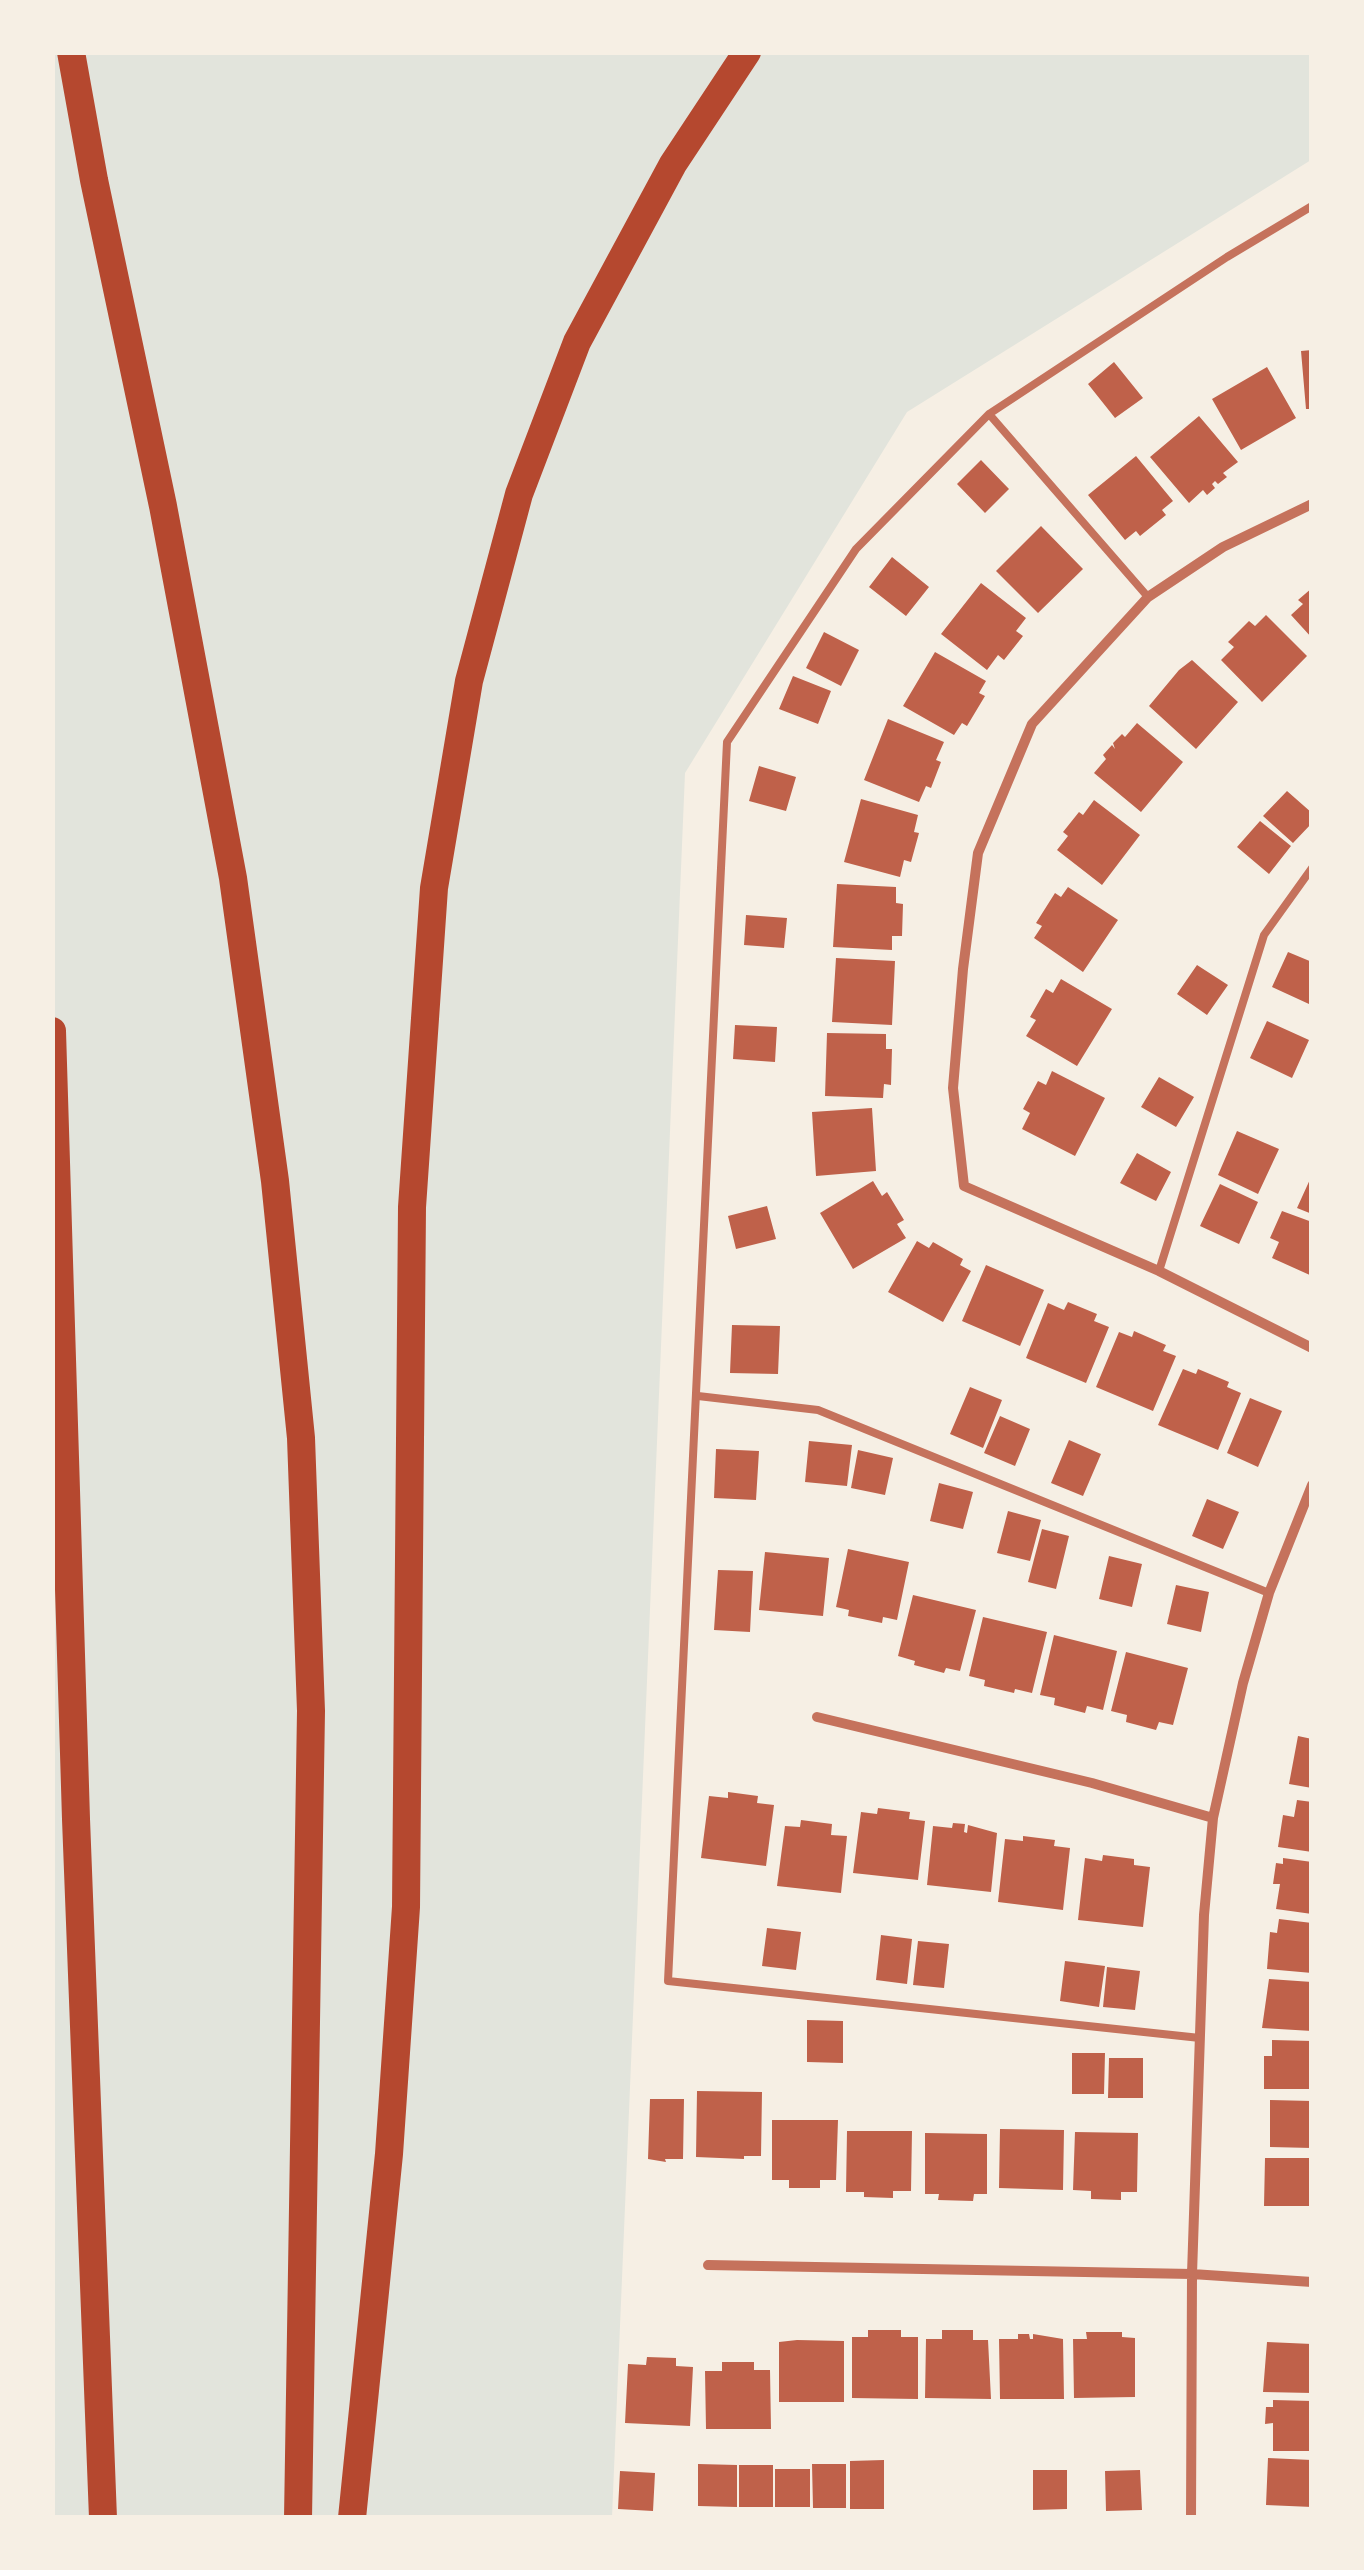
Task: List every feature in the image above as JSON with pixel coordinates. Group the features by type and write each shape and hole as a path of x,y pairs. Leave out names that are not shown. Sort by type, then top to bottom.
{"highway":[{"path":"71,52 233,878 275,1181 300,1438 311,1710 298,2518"},
{"path":"352,2518 389,2154 406,1906 412,1207 434,888 468,681 525,477 577,342 672,164 747,52"},
{"path":"52,1031 75,1799 103,2518"}],"street":[{"path":"1312,504 1222,547 1148,596 1032,724 978,853 953,1088 964,1186 1158,1271 1312,1348"},
{"path":"1190,2518 1192,2274 1204,1915 1213,1818 1243,1683 1269,1593 1312,1486"},
{"path":"818,1717 1092,1782 1213,1818"},
{"path":"708,2265 1192,2274 1312,2282"}],"lane":[{"path":"1200,2038 668,1982 727,742 856,549 990,414 1227,257 1312,206"},
{"path":"990,414 1148,596"},
{"path":"1158,1271 1264,934 1312,868"},
{"path":"698,1396 818,1410 1269,1593"}],"shaded area":[{"path":"52,53 1311,53 1311,160 907,412 685,773 612,2517 53,2517"}],"building":[{"path":"1312,350 1312,409 1306,409 1301,351"},
{"path":"1114,362 1143,398 1115,418 1088,384"},
{"path":"1267,367 1296,418 1241,450 1212,399"},
{"path":"1199,416 1238,462 1223,473 1227,477 1212,484 1215,488 1207,495 1203,490 1189,503 1150,457"},
{"path":"1136,456 1173,501 1162,510 1166,515 1140,536 1136,531 1125,540 1088,495"},
{"path":"981,460 1009,489 985,513 957,484"},
{"path":"1041,526 1083,569 1038,613 996,571"},
{"path":"892,557 929,587 906,616 869,587"},
{"path":"981,583 1026,618 1016,631 1023,636 1004,660 998,655 987,670 941,634"},
{"path":"1312,588 1312,638 1291,615 1303,604 1298,600"},
{"path":"1266,615 1307,656 1262,702 1221,660 1234,647 1228,642 1249,621 1255,626"},
{"path":"824,632 859,650 841,686 806,668"},
{"path":"935,652 986,681 979,693 985,696 967,726 962,723 954,735 903,706"},
{"path":"1192,660 1238,702 1196,749 1149,706"},
{"path":"793,676 831,691 818,724 779,709"},
{"path":"888,719 944,742 931,788 926,786 919,802 864,780"},
{"path":"1137,723 1183,762 1141,812 1094,773 1106,759 1103,755 1112,745 1115,749 1113,743 1122,734 1125,737"},
{"path":"759,766 796,777 786,811 749,801"},
{"path":"1287,791 1312,813 1312,823 1293,843 1263,816"},
{"path":"861,799 918,815 914,832 919,833 911,862 904,860 900,877 844,862"},
{"path":"1094,800 1140,835 1102,885 1057,850 1068,836 1063,832"},
{"path":"1260,821 1291,846 1269,874 1237,847"},
{"path":"837,884 896,887 896,903 903,904 902,936 892,936 892,950 833,947"},
{"path":"1068,887 1118,920 1083,972 1034,938 1042,926 1036,923 1055,893 1061,897"},
{"path":"746,915 787,918 784,948 744,945"},
{"path":"1288,952 1312,962 1309,1004 1272,987"},
{"path":"836,958 895,961 892,1025 832,1022"},
{"path":"1197,965 1228,985 1207,1015 1177,994"},
{"path":"1061,979 1112,1009 1077,1066 1026,1036 1036,1020 1030,1017 1046,989 1053,993"},
{"path":"1267,1021 1309,1040 1292,1078 1250,1058"},
{"path":"735,1025 777,1027 775,1062 733,1059"},
{"path":"827,1033 886,1034 886,1049 892,1049 891,1085 884,1084 883,1098 825,1096"},
{"path":"1052,1071 1105,1098 1075,1156 1022,1129 1030,1113 1023,1109 1038,1081 1046,1085"},
{"path":"1159,1077 1194,1097 1176,1127 1141,1107"},
{"path":"872,1108 876,1171 816,1176 812,1112"},
{"path":"1237,1131 1279,1149 1258,1194 1218,1175"},
{"path":"1137,1153 1171,1172 1156,1201 1120,1183"},
{"path":"1312,1175 1312,1214 1297,1208"},
{"path":"873,1181 882,1196 887,1192 904,1220 897,1224 906,1238 853,1269 820,1213"},
{"path":"1220,1184 1258,1202 1239,1244 1200,1226"},
{"path":"767,1206 776,1239 736,1249 728,1216"},
{"path":"1282,1211 1312,1222 1312,1276 1272,1258 1279,1242 1270,1238"},
{"path":"917,1241 929,1248 933,1242 963,1259 960,1265 971,1271 943,1322 888,1292"},
{"path":"986,1265 1044,1290 1020,1346 962,1321"},
{"path":"1068,1302 1097,1314 1094,1321 1109,1327 1086,1383 1026,1358 1048,1303 1064,1310"},
{"path":"732,1325 780,1326 778,1374 730,1373"},
{"path":"1134,1331 1166,1345 1163,1351 1176,1356 1153,1411 1096,1387 1119,1332 1132,1337"},
{"path":"1183,1369 1196,1374 1198,1369 1229,1382 1227,1387 1241,1393 1218,1450 1158,1425"},
{"path":"970,1387 1002,1400 983,1448 950,1434"},
{"path":"1250,1398 1282,1411 1258,1467 1227,1453"},
{"path":"1000,1416 1030,1429 1015,1466 984,1453"},
{"path":"1069,1440 1101,1454 1083,1496 1051,1483"},
{"path":"809,1441 852,1445 847,1486 805,1482"},
{"path":"716,1449 759,1451 756,1500 714,1498"},
{"path":"858,1450 893,1458 885,1495 851,1488"},
{"path":"939,1483 973,1492 963,1529 930,1521"},
{"path":"1207,1499 1239,1512 1223,1549 1192,1536"},
{"path":"1008,1511 1041,1520 1030,1561 997,1553"},
{"path":"1042,1529 1069,1536 1056,1589 1028,1582"},
{"path":"848,1549 909,1562 897,1620 883,1617 882,1623 848,1616 849,1610 836,1607"},
{"path":"765,1552 829,1558 823,1616 759,1610"},
{"path":"1109,1556 1142,1564 1132,1607 1099,1599"},
{"path":"718,1570 753,1571 750,1632 714,1630"},
{"path":"1176,1585 1209,1592 1201,1632 1167,1624"},
{"path":"913,1595 976,1610 960,1671 946,1668 944,1673 898,1656"},
{"path":"983,1617 1047,1632 1032,1693 984,1686 985,1680 969,1676"},
{"path":"1054,1635 1117,1651 1103,1710 1087,1706 1085,1713 1054,1705 1055,1698 1040,1695"},
{"path":"1126,1652 1188,1668 1173,1725 1159,1722 1156,1730 1126,1722 1127,1715 1111,1711"},
{"path":"1298,1736 1312,1739 1312,1788 1289,1784"},
{"path":"728,1792 758,1796 757,1803 774,1805 766,1866 701,1858 709,1796 728,1798"},
{"path":"1297,1800 1312,1802 1312,1852 1278,1847 1283,1815 1294,1817"},
{"path":"878,1808 910,1812 909,1819 925,1821 918,1880 853,1873 861,1812 877,1814"},
{"path":"801,1820 832,1824 831,1835 847,1836 841,1893 777,1886 785,1826 800,1827"},
{"path":"953,1823 965,1824 967,1833 968,1825 997,1833 991,1892 927,1885 933,1826 952,1828"},
{"path":"1023,1836 1055,1840 1054,1846 1070,1848 1063,1910 998,1902 1005,1839 1023,1841"},
{"path":"1103,1855 1134,1859 1134,1865 1150,1867 1143,1927 1078,1920 1085,1858 1102,1861"},
{"path":"1283,1858 1312,1862 1312,1914 1276,1909 1280,1884 1273,1884 1276,1863 1283,1864"},
{"path":"1279,1919 1312,1923 1312,1973 1267,1969 1270,1932 1277,1933"},
{"path":"767,1928 801,1932 796,1970 762,1966"},
{"path":"881,1935 912,1939 907,1984 876,1980"},
{"path":"918,1941 949,1944 944,1988 913,1985"},
{"path":"1065,1961 1105,1966 1099,2007 1060,2001"},
{"path":"1107,1967 1140,1971 1135,2010 1103,2007"},
{"path":"1269,1979 1312,1982 1312,2031 1262,2028"},
{"path":"807,2020 843,2021 843,2063 807,2062"},
{"path":"1272,2040 1312,2041 1312,2089 1264,2089 1264,2056 1272,2056"},
{"path":"1072,2053 1105,2053 1104,2094 1072,2094"},
{"path":"1109,2058 1143,2058 1143,2098 1108,2098"},
{"path":"697,2091 762,2092 761,2156 696,2157"},
{"path":"650,2099 684,2099 683,2159 648,2159"},
{"path":"1270,2100 1312,2101 1312,2148 1270,2147"},
{"path":"772,2120 838,2120 836,2180 820,2180 820,2188 789,2188 789,2180 772,2180"},
{"path":"1000,2129 1064,2130 1063,2190 999,2188"},
{"path":"847,2131 912,2131 911,2191 893,2191 893,2198 846,2192"},
{"path":"1075,2132 1138,2133 1137,2192 1121,2192 1121,2200 1091,2199 1091,2191 1073,2190"},
{"path":"925,2133 987,2134 987,2194 974,2194 973,2201 938,2200 939,2194 925,2194"},
{"path":"1265,2158 1312,2158 1312,2206 1264,2206"},
{"path":"868,2330 901,2330 901,2337 918,2337 918,2399 852,2398 852,2337 868,2337"},
{"path":"942,2330 973,2330 973,2340 988,2340 991,2399 925,2398 926,2339 942,2339"},
{"path":"1086,2332 1122,2332 1122,2337 1135,2338 1135,2397 1074,2398 1073,2339 1087,2339"},
{"path":"1018,2334 1029,2334 1030,2339 1033,2334 1063,2339 1064,2399 1000,2399 999,2339 1018,2339"},
{"path":"844,2341 844,2402 779,2402 779,2342"},
{"path":"1267,2342 1312,2344 1312,2393 1263,2392"},
{"path":"647,2357 676,2358 676,2366 693,2367 690,2426 625,2423 628,2364 646,2365"},
{"path":"722,2362 754,2362 754,2370 770,2370 771,2429 706,2429 705,2371 722,2371"},
{"path":"1273,2400 1312,2401 1312,2451 1273,2451 1273,2423 1265,2424 1266,2407 1273,2407"},
{"path":"1268,2458 1312,2460 1312,2507 1266,2505"},
{"path":"884,2460 884,2509 850,2509 850,2461"},
{"path":"698,2464 737,2465 737,2507 698,2506"},
{"path":"812,2464 846,2464 846,2508 813,2508"},
{"path":"739,2465 773,2465 773,2507 739,2507"},
{"path":"775,2469 810,2469 810,2507 775,2507"},
{"path":"1033,2470 1067,2470 1067,2509 1033,2510"},
{"path":"1140,2470 1142,2510 1106,2511 1105,2471"},
{"path":"620,2471 655,2473 653,2511 618,2509"}]}
